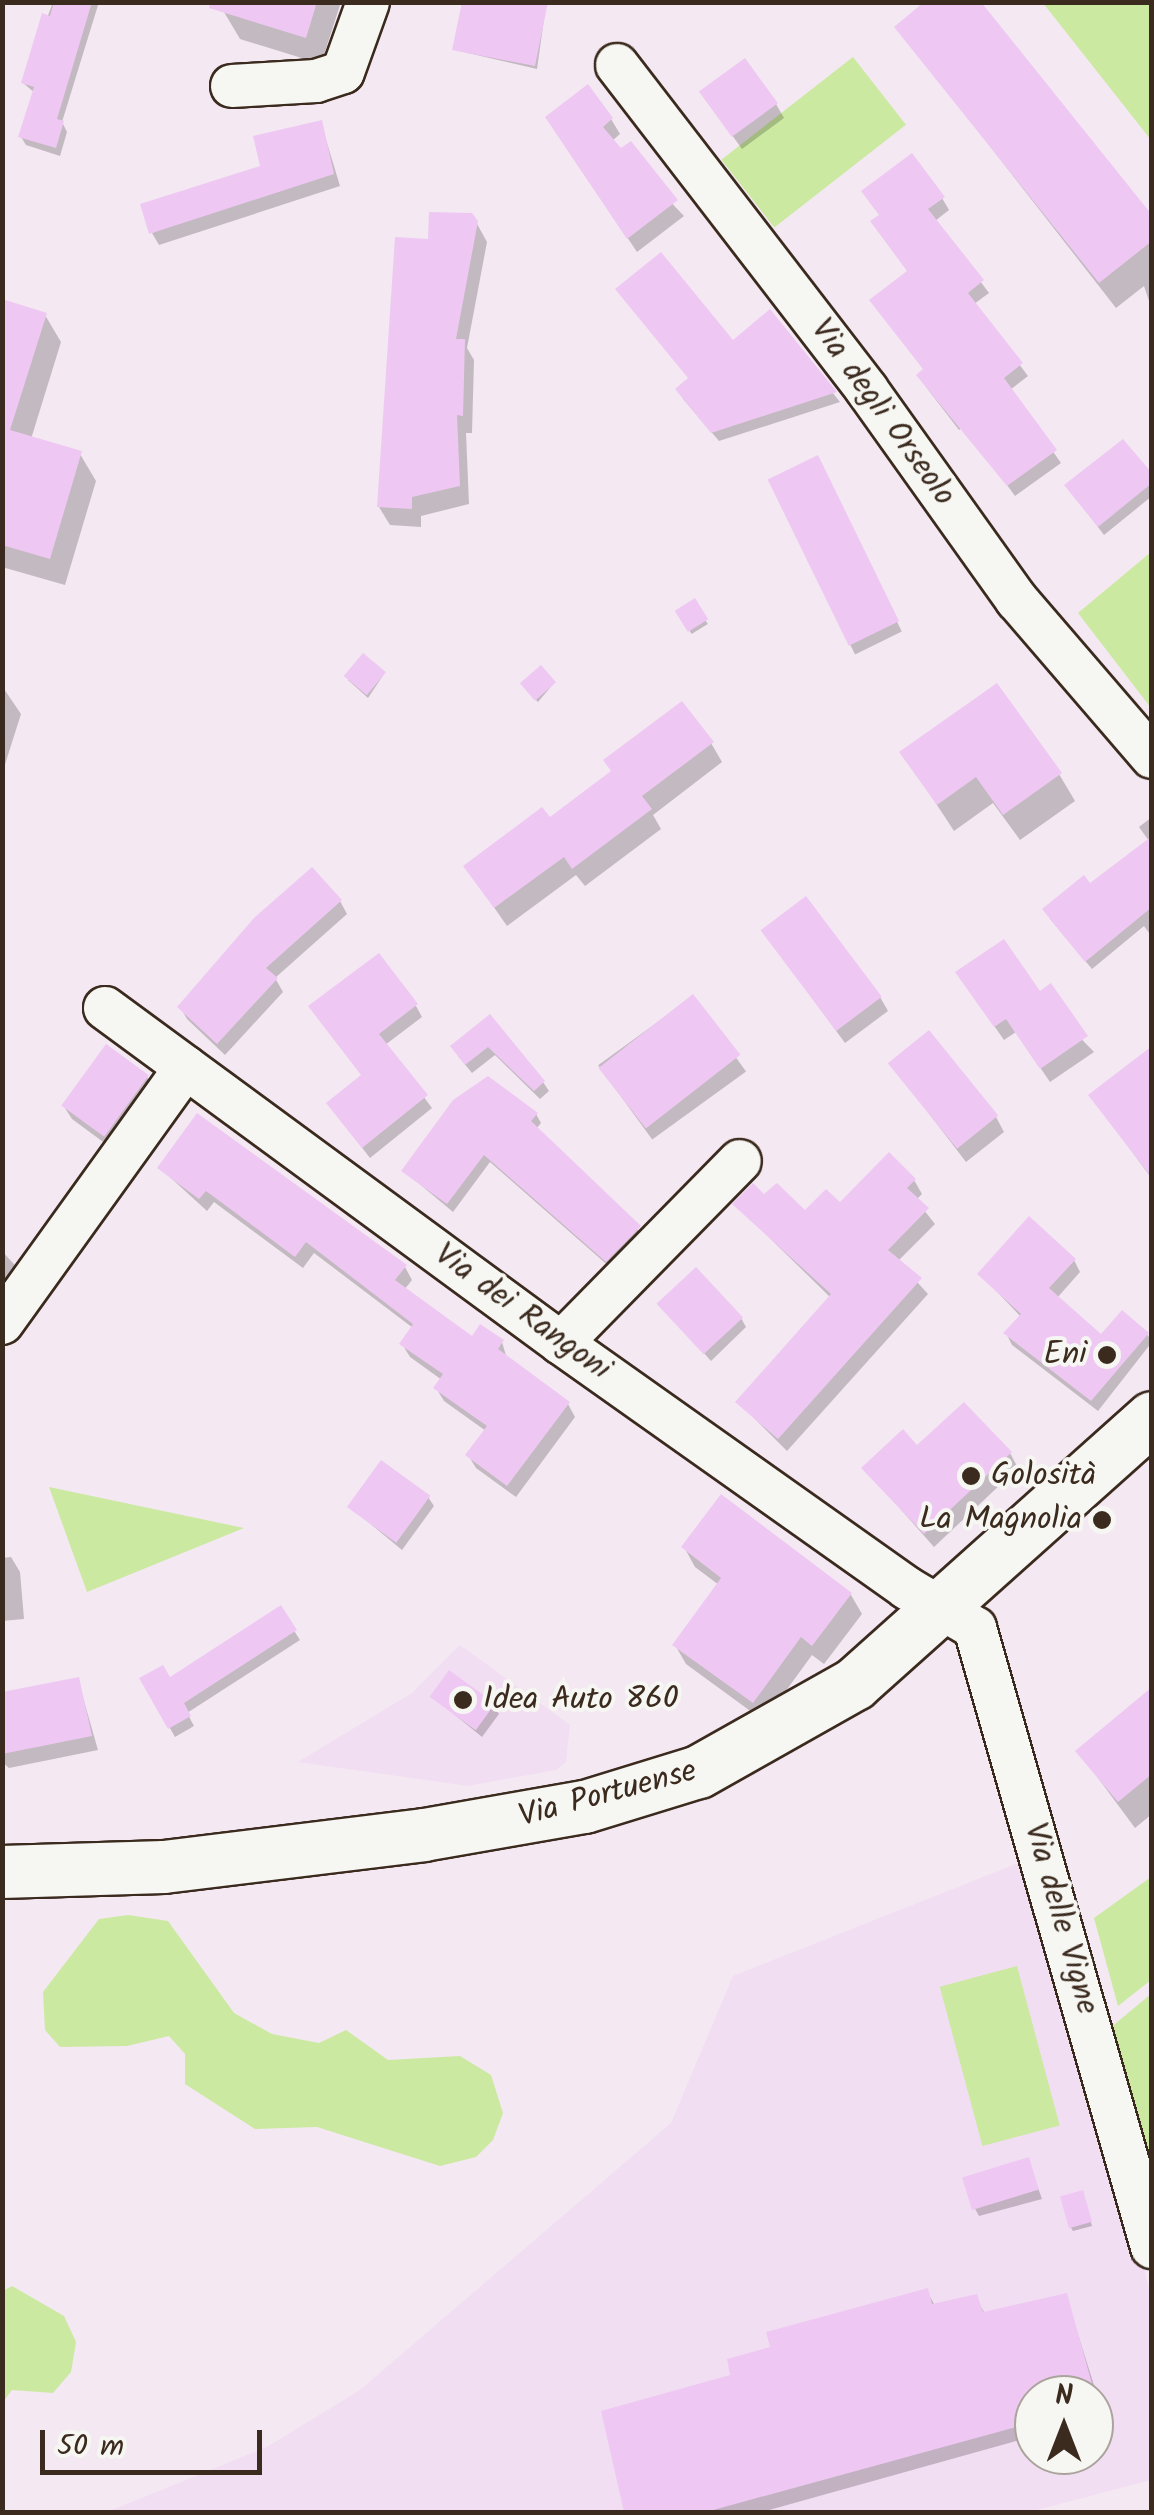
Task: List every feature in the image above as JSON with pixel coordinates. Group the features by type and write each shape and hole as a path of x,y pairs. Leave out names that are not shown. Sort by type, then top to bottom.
{"main road":[{"name":"Via Portuense","path":"2,1872 214,1862 604,1803 699,1772 773,1736 855,1684 1152,1418"}],"street":[{"path":"232,86 316,82 342,72 368,2"},
{"name":"Via degli Orseolo","path":"617,65 867,390 1017,600 1152,757"},
{"name":"Via dei Rangoni","path":"105,1008 561,1342 907,1588 945,1606"},
{"path":"2,1324 186,1067"},
{"path":"561,1342 740,1161"},
{"name":"Via delle Vigne","path":"945,1606 975,1628 986,1654 1143,2184 1152,2247"}],"shaded area":[{"path":"460,1645 570,1725 566,1762 556,1770 468,1786 298,1762 412,1693"},
{"path":"1036,1856 1151,2296 1151,2480 1029,2512 107,2512 267,2447 360,2390 671,2123 733,1976"}],"green space":[{"path":"1043,3 1151,3 1151,140"},
{"path":"853,57 906,125 774,228 721,160"},
{"path":"1151,552 1151,708 1078,613"},
{"path":"49,1487 244,1528 87,1592"},
{"path":"1151,1877 1151,1980 1118,2006 1094,1918"},
{"path":"128,1915 168,1921 234,2013 272,2034 319,2043 346,2030 388,2060 460,2056 491,2075 503,2113 493,2140 476,2157 440,2166 317,2127 255,2129 185,2084 185,2054 169,2036 127,2046 60,2047 45,2030 43,1992 99,1919"},
{"path":"1017,1966 1060,2125 982,2146 940,1987"},
{"path":"1151,1994 1151,2164 1137,2150 1110,2028"},
{"path":"12,2286 64,2316 76,2342 71,2372 53,2393 12,2390 3,2402 3,2291"}],"building":[{"path":"54,2 92,2 57,119 64,121 56,148 18,137 34,87 21,83 42,13 50,16"},
{"path":"210,2 317,2 306,38 209,8"},
{"path":"462,2 548,2 535,66 452,50"},
{"path":"924,2 981,2 1152,215 1152,241 1099,283 894,27"},
{"path":"745,58 778,103 732,137 699,92"},
{"path":"588,84 613,118 603,127 621,148 631,141 678,200 627,239 545,117"},
{"path":"322,120 334,174 149,234 140,204 260,166 253,136"},
{"path":"912,153 945,197 928,209 984,280 968,293 1023,363 1004,378 1057,450 1007,486 916,375 923,369 869,300 907,271 870,221 879,215 861,191"},
{"path":"429,212 472,213 478,221 456,339 465,339 463,416 457,415 460,486 412,497 412,509 377,507 395,237 428,239"},
{"path":"661,252 733,340 770,309 837,392 711,433 675,389 688,378 615,289"},
{"path":"2,299 47,313 10,430 82,451 50,559 2,545"},
{"path":"1123,439 1152,473 1152,483 1098,527 1064,485"},
{"path":"818,455 899,621 849,646 768,480"},
{"path":"695,598 708,619 688,632 675,611"},
{"path":"363,653 386,672 367,695 344,676"},
{"path":"541,665 556,682 535,701 520,683"},
{"path":"997,683 1062,773 1003,815 976,777 937,805 899,752"},
{"path":"682,701 714,742 642,796 652,809 572,869 564,857 494,908 463,866 542,807 550,817 611,771 603,760"},
{"path":"1152,836 1152,907 1085,962 1042,909 1084,875 1090,883"},
{"path":"312,867 342,900 266,968 278,978 217,1044 177,1007 254,918"},
{"path":"806,896 882,997 836,1031 760,930"},
{"path":"1004,939 1040,991 1051,983 1088,1036 1040,1069 1006,1019 994,1027 955,972"},
{"path":"379,953 418,1004 379,1034 428,1095 362,1148 326,1103 361,1075 308,1006"},
{"path":"693,994 740,1055 646,1129 598,1068"},
{"path":"490,1014 545,1081 534,1091 488,1047 465,1065 450,1046"},
{"path":"929,1030 998,1115 957,1149 888,1063"},
{"path":"106,1044 149,1075 104,1137 61,1105"},
{"path":"1152,1046 1152,1178 1088,1095"},
{"path":"488,1076 538,1113 531,1121 641,1226 606,1262 484,1155 447,1204 401,1171 453,1100"},
{"path":"197,1113 407,1265 395,1280 472,1336 480,1324 504,1340 498,1349 570,1402 507,1486 465,1455 487,1426 433,1388 443,1374 399,1344 413,1324 306,1242 295,1257 206,1191 199,1199 157,1168"},
{"path":"889,1152 916,1179 907,1188 929,1208 888,1250 922,1278 778,1439 735,1402 831,1294 732,1204 753,1183 764,1194 777,1183 805,1210 826,1189 840,1202"},
{"path":"1029,1216 1076,1259 1049,1288 1101,1334 1122,1310 1149,1333 1091,1401 1003,1333 1021,1314 977,1274"},
{"path":"696,1267 743,1317 704,1354 657,1304"},
{"path":"964,1402 1012,1452 924,1534 861,1468 903,1429 917,1445"},
{"path":"381,1460 430,1496 396,1543 347,1507"},
{"path":"721,1494 852,1593 812,1646 801,1637 753,1703 672,1645 721,1578 681,1547"},
{"path":"281,1605 297,1630 184,1703 191,1716 168,1729 139,1678 163,1665 170,1677"},
{"name":"Idea Auto 860","path":"449,1670 495,1704 476,1730 430,1697"},
{"path":"79,1677 92,1736 2,1754 2,1692"},
{"path":"1152,1687 1152,1774 1118,1802 1075,1751"},
{"path":"1029,2157 1039,2190 972,2210 962,2177"},
{"path":"1083,2190 1092,2222 1069,2228 1060,2197"},
{"path":"928,2288 932,2304 977,2294 983,2312 1067,2293 1090,2375 1014,2375 1014,2427 706,2512 624,2512 601,2411 730,2375 727,2359 770,2347 766,2332"}],"place":[{"name":"Eni","path":"1107,1355"},
{"name":"Golosità","path":"971,1476"},
{"name":"La Magnolia","path":"1102,1520"},
{"name":"Idea Auto 860","path":"463,1700"}]}
